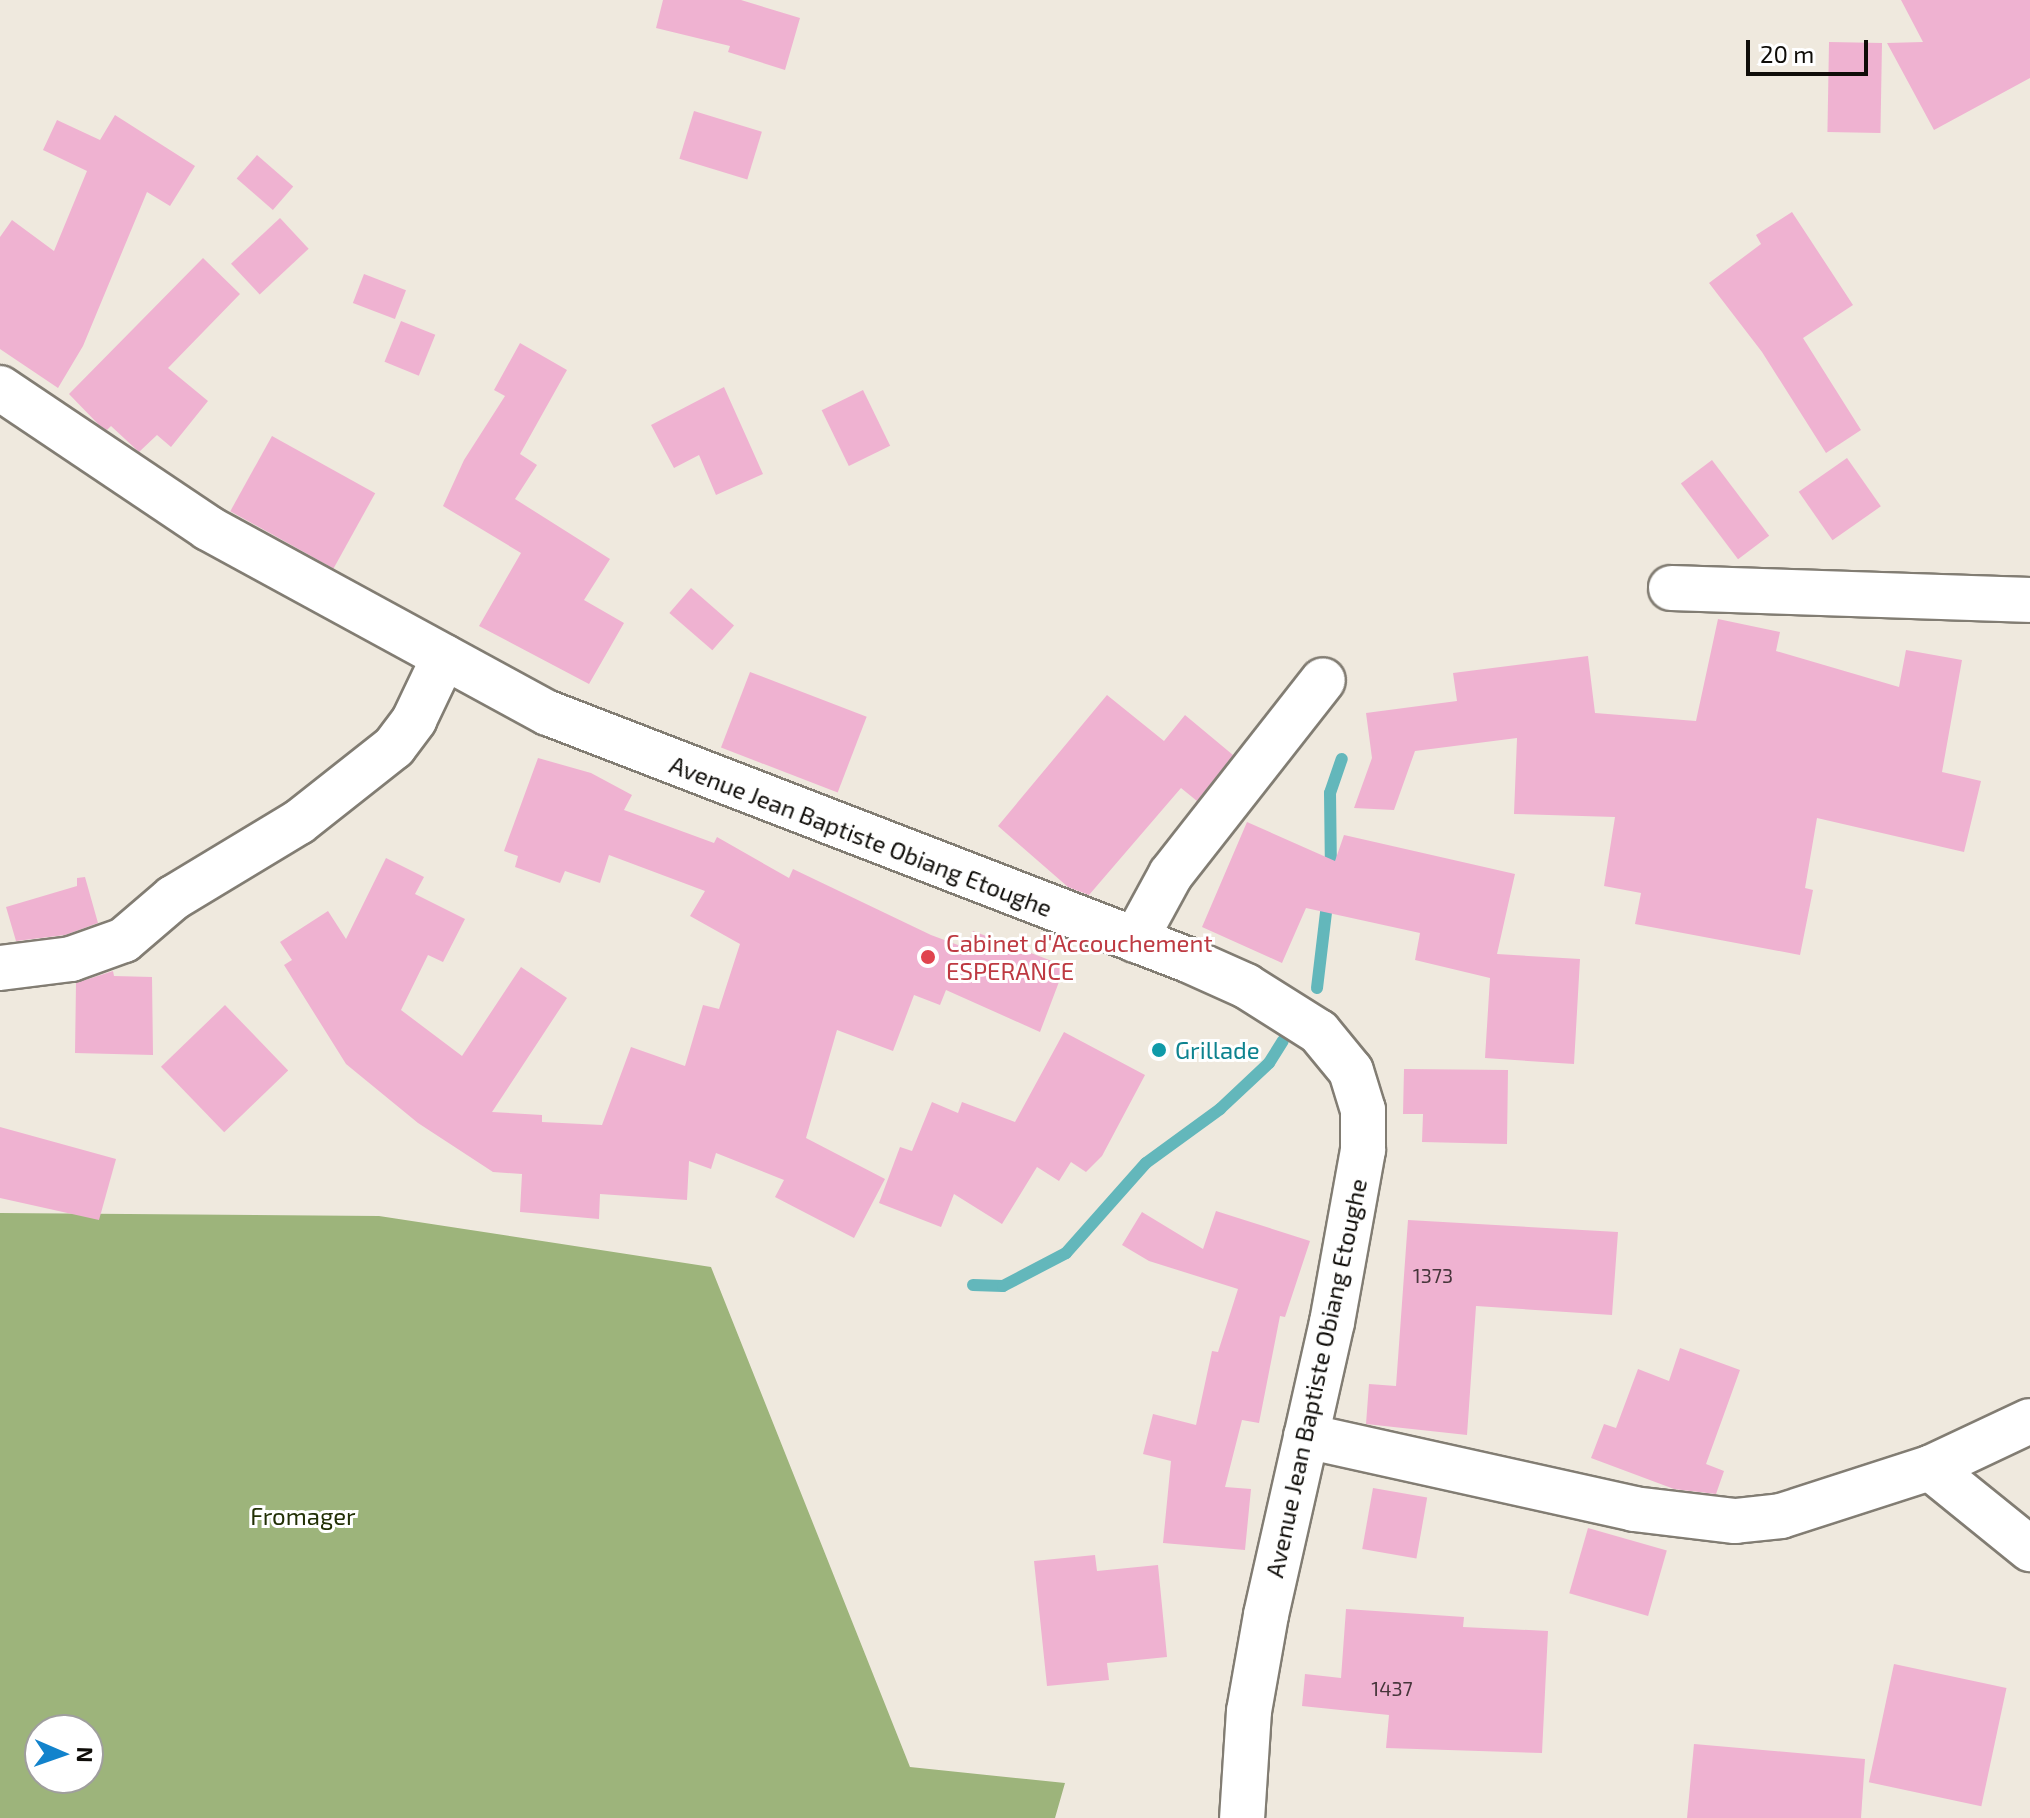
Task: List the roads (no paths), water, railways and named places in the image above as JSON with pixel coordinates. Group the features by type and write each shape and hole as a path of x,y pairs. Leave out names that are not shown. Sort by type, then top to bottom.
{"street":[{"name":"Avenue Jean Baptiste Obiang Etoughe","path":"0,388 208,528 444,657 601,736 1135,940 1281,1007 1319,1032 1351,1071 1363,1110 1359,1182 1252,1697 1242,1818"},
{"path":"1671,588 2030,600"},
{"path":"0,968 71,959 124,940 173,898 299,822 394,747 414,720 444,657"},
{"path":"1135,940 1171,874 1323,680"},
{"path":"1306,1436 1688,1519 1781,1516 1930,1468 2030,1421"},
{"path":"1930,1468 2030,1549"}],"waterway":[{"path":"1331,874 1330,793 1342,759"},
{"path":"1317,988 1328,896"},
{"path":"973,1285 1003,1286 1066,1253 1146,1163 1220,1109 1269,1063 1283,1041"}],"place":[{"name":"Cabinet d'Accouchement ESPERANCE","path":"928,957"},
{"name":"Grillade","path":"1159,1050"}],"park label":[{"name":"Fromager","path":"303,1516"}]}
